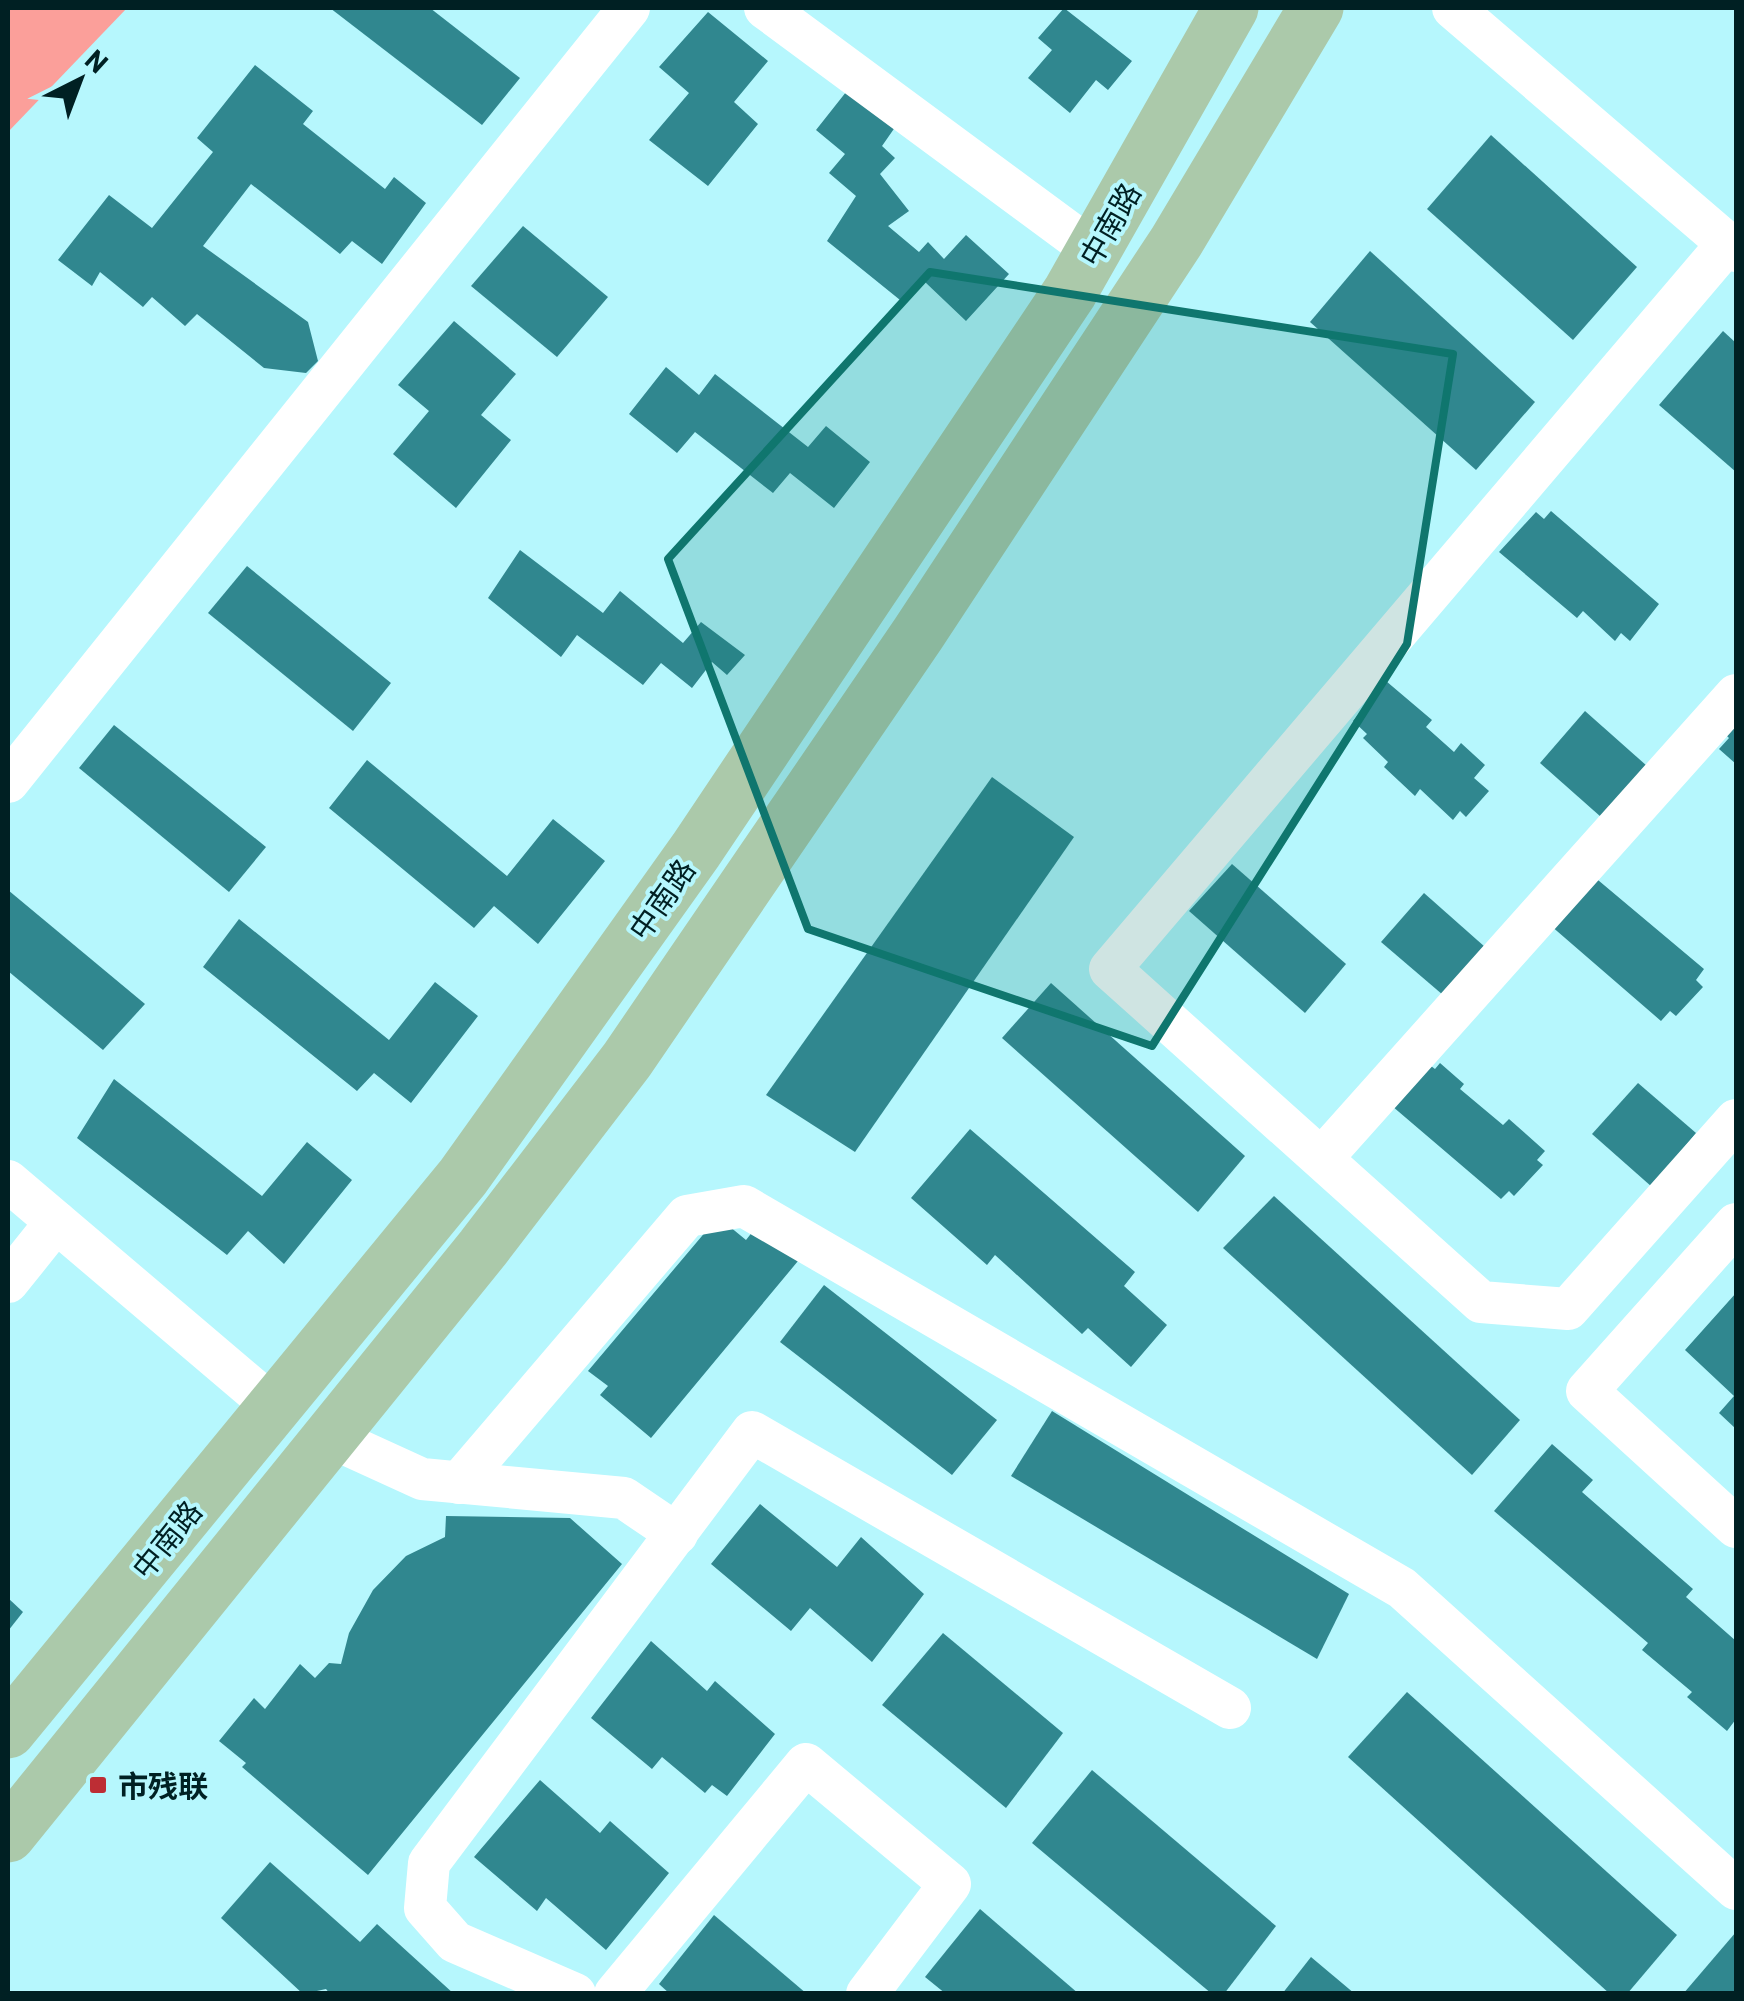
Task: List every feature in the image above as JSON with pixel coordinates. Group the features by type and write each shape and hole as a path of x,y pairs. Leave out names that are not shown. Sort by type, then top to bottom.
{"main road":[{"name":"中南路","path":"8,1731 463,1177 696,850 1094,251 1232,8"},
{"path":"8,1835 483,1248 627,1060 918,634 1176,242 1316,8"}],"street":[{"path":"8,782 628,8"},
{"path":"765,8 1094,251"},
{"path":"1453,8 1732,247 1110,969 1481,1302 1568,1308 1736,1120"},
{"path":"1322,1158 1736,695"},
{"path":"8,1182 274,1406"},
{"path":"458,1483 686,1216 744,1206 1402,1588 1736,1889"},
{"path":"8,1282 56,1222"},
{"path":"1736,1224 1587,1391 1736,1527"},
{"path":"575,1994 455,1942 425,1908 429,1863 752,1432 1230,1708"},
{"path":"330,1437 422,1479 624,1498 677,1534"},
{"path":"615,1994 806,1764 950,1884 867,1994"}],"highlighted area":[{"path":"930,272 1453,354 1407,644 1152,1046 808,929 668,559"}],"shaded area":[{"path":"8,8 127,8 8,132"}],"building":[{"path":"330,8 430,8 520,78 482,125"},
{"path":"1064,8 1132,61 1108,90 1096,80 1070,113 1028,78 1052,50 1038,38"},
{"path":"708,12 768,61 734,102 758,124 708,186 649,140 689,93 659,67"},
{"path":"255,65 313,111 303,124 385,189 394,177 426,203 382,264 352,241 340,254 251,184 203,246 308,322 318,361 306,373 264,368 197,314 185,326 152,297 143,307 100,272 92,286 58,260 109,195 152,228 213,152 197,138"},
{"path":"850,87 898,123 882,146 895,158 880,174 909,211 888,226 919,252 928,242 944,259 966,235 1009,274 966,321 925,282 905,304 827,241 856,196 829,173 845,154 816,130"},
{"path":"1491,135 1637,267 1573,340 1427,209"},
{"path":"523,226 608,297 557,357 471,286"},
{"path":"1370,251 1535,402 1476,470 1310,322"},
{"path":"454,321 516,374 481,415 511,440 456,508 393,454 429,411 398,385"},
{"path":"1723,331 1736,343 1736,472 1659,405"},
{"path":"666,367 699,395 715,374 808,447 826,426 870,462 834,508 790,473 773,493 695,432 677,453 629,414"},
{"path":"1551,511 1659,604 1630,641 1621,633 1615,641 1583,611 1577,618 1499,552 1536,512 1544,519"},
{"path":"520,550 603,613 620,591 683,643 701,622 745,655 727,675 712,662 692,688 661,663 643,685 577,635 561,657 488,598"},
{"path":"247,566 391,683 353,731 208,613"},
{"path":"1386,681 1432,720 1426,727 1454,752 1461,743 1485,765 1474,778 1489,791 1466,817 1460,811 1453,820 1420,789 1415,796 1384,767 1388,762 1363,738 1367,734 1353,721"},
{"path":"1585,711 1647,766 1601,817 1540,763"},
{"path":"1736,714 1736,764 1719,749 1729,738 1722,731"},
{"path":"114,725 266,847 229,892 79,768"},
{"path":"367,760 507,876 553,819 605,861 538,944 494,906 474,928 329,808"},
{"path":"992,777 1074,837 855,1152 766,1095"},
{"path":"1232,864 1346,964 1305,1013 1189,911"},
{"path":"1592,875 1704,969 1696,980 1703,987 1676,1016 1670,1011 1661,1021 1550,925"},
{"path":"8,890 145,1004 103,1050 8,971"},
{"path":"1424,893 1485,947 1443,995 1381,942"},
{"path":"239,919 389,1040 435,982 478,1016 411,1103 374,1073 357,1091 203,967"},
{"path":"1051,983 1245,1156 1198,1212 1002,1038"},
{"path":"1427,1063 1435,1069 1440,1063 1464,1084 1460,1089 1503,1125 1509,1119 1545,1151 1537,1160 1543,1165 1514,1196 1509,1191 1501,1199 1392,1106"},
{"path":"114,1079 262,1196 307,1142 352,1180 284,1264 248,1231 227,1255 77,1138"},
{"path":"1638,1083 1696,1133 1652,1187 1592,1134"},
{"path":"970,1129 1135,1272 1124,1286 1167,1325 1131,1367 1088,1328 1082,1334 995,1255 987,1265 911,1198"},
{"path":"1274,1196 1520,1420 1472,1475 1223,1248"},
{"path":"718,1217 746,1240 757,1226 798,1261 651,1438 600,1395 608,1386 588,1371"},
{"path":"824,1285 997,1420 952,1475 780,1342"},
{"path":"1736,1293 1736,1429 1719,1413 1734,1396 1685,1350"},
{"path":"1052,1411 1349,1594 1317,1659 1011,1476"},
{"path":"1552,1444 1593,1480 1582,1492 1693,1589 1686,1597 1736,1641 1736,1719 1727,1731 1687,1697 1692,1692 1642,1650 1648,1643 1494,1511"},
{"path":"760,1504 837,1567 861,1537 924,1594 872,1662 810,1608 791,1631 711,1564"},
{"path":"446,1516 570,1518 622,1564 368,1875 242,1767 246,1763 219,1741 254,1698 265,1709 300,1664 315,1678 329,1663 341,1664 349,1633 373,1590 406,1556 445,1537"},
{"path":"8,1598 23,1612 8,1631"},
{"path":"943,1633 1063,1733 1006,1808 882,1705"},
{"path":"651,1641 707,1691 715,1681 775,1734 727,1796 712,1785 705,1793 662,1757 652,1769 591,1718"},
{"path":"1407,1692 1677,1935 1627,1994 1610,1994 1348,1757"},
{"path":"1092,1770 1276,1926 1224,1994 1212,1994 1032,1843"},
{"path":"540,1780 600,1833 610,1821 669,1873 606,1950 546,1898 537,1911 474,1857"},
{"path":"270,1862 360,1942 377,1924 454,1994 330,1994 326,1989 303,1994 221,1918"},
{"path":"980,1909 1079,1994 946,1994 925,1977"},
{"path":"714,1915 807,1994 670,1994 659,1984"},
{"path":"1736,1932 1736,1994 1683,1994"},
{"path":"1311,1957 1355,1994 1282,1994"}],"place":[{"name":"市残联","path":"98,1785"}]}
